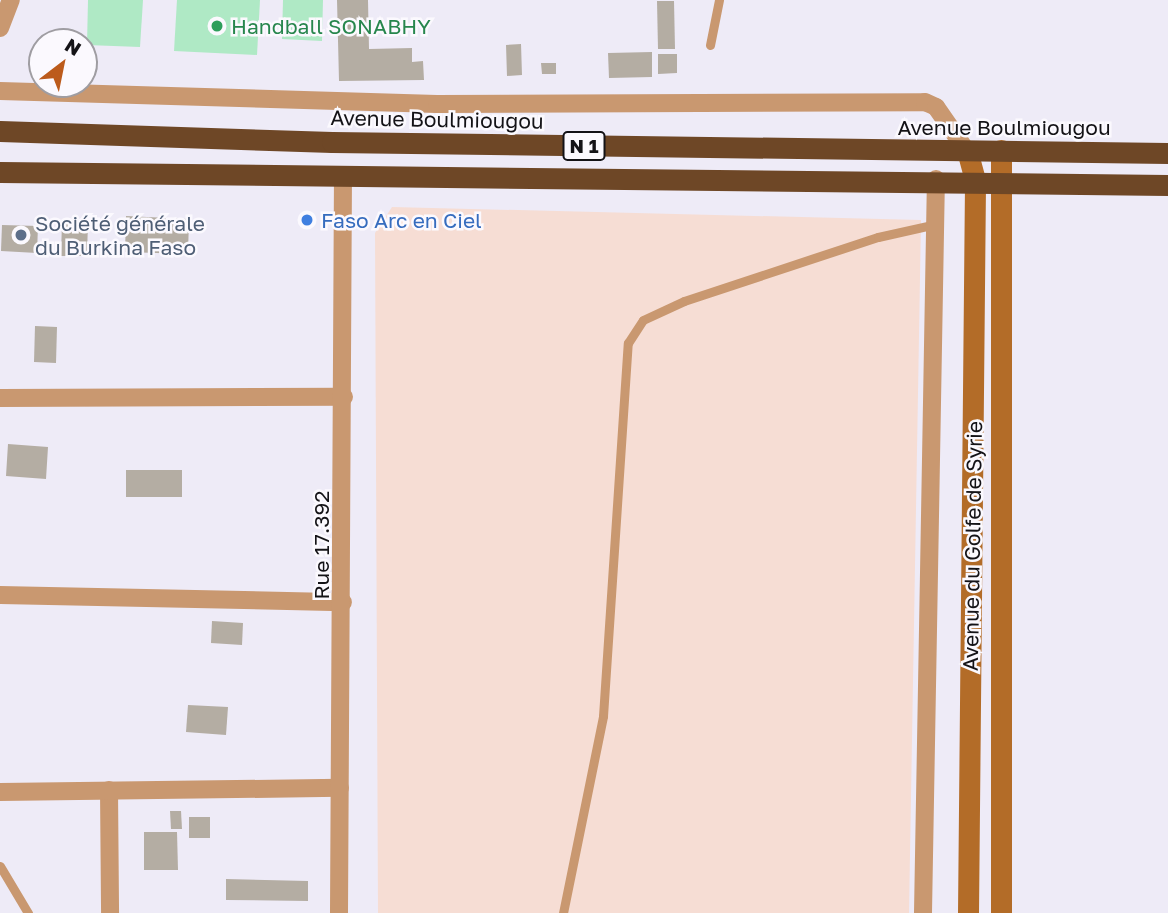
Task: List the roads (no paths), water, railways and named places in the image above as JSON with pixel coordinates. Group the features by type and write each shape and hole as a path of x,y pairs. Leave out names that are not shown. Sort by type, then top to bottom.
{"highway":[{"name":"Avenue Boulmiougou","path":"0,131 968,153 1002,150 1168,153"},
{"name":"N 1","path":"0,172 343,177 975,180 1006,183 1168,185"}],"main road":[{"name":"Avenue du Golfe de Syrie","path":"1001,913 1006,183 1002,150"},
{"name":"Avenue du Golfe de Syrie","path":"968,153 975,180 968,913"},
{"path":"972,495 1004,493"}],"street":[{"path":"0,28 11,0"},
{"path":"0,91 437,104 925,103 936,107 968,153"},
{"name":"Rue 17.392","path":"339,913 343,602 343,177"},
{"path":"923,913 936,180"},
{"path":"0,398 344,397"},
{"path":"0,594 343,602"},
{"path":"0,792 340,788"},
{"path":"109,790 110,913"}],"lane":[{"path":"710,45 719,0"},
{"path":"563,913 603,716 628,343 643,320 684,301 878,237 936,224"},
{"path":"0,866 28,913"}],"place":[{"name":"Handball SONABHY","path":"217,26"},
{"name":"Faso Arc en Ciel","path":"307,220"},
{"name":"Société générale du Burkina Faso","path":"21,235"}]}
